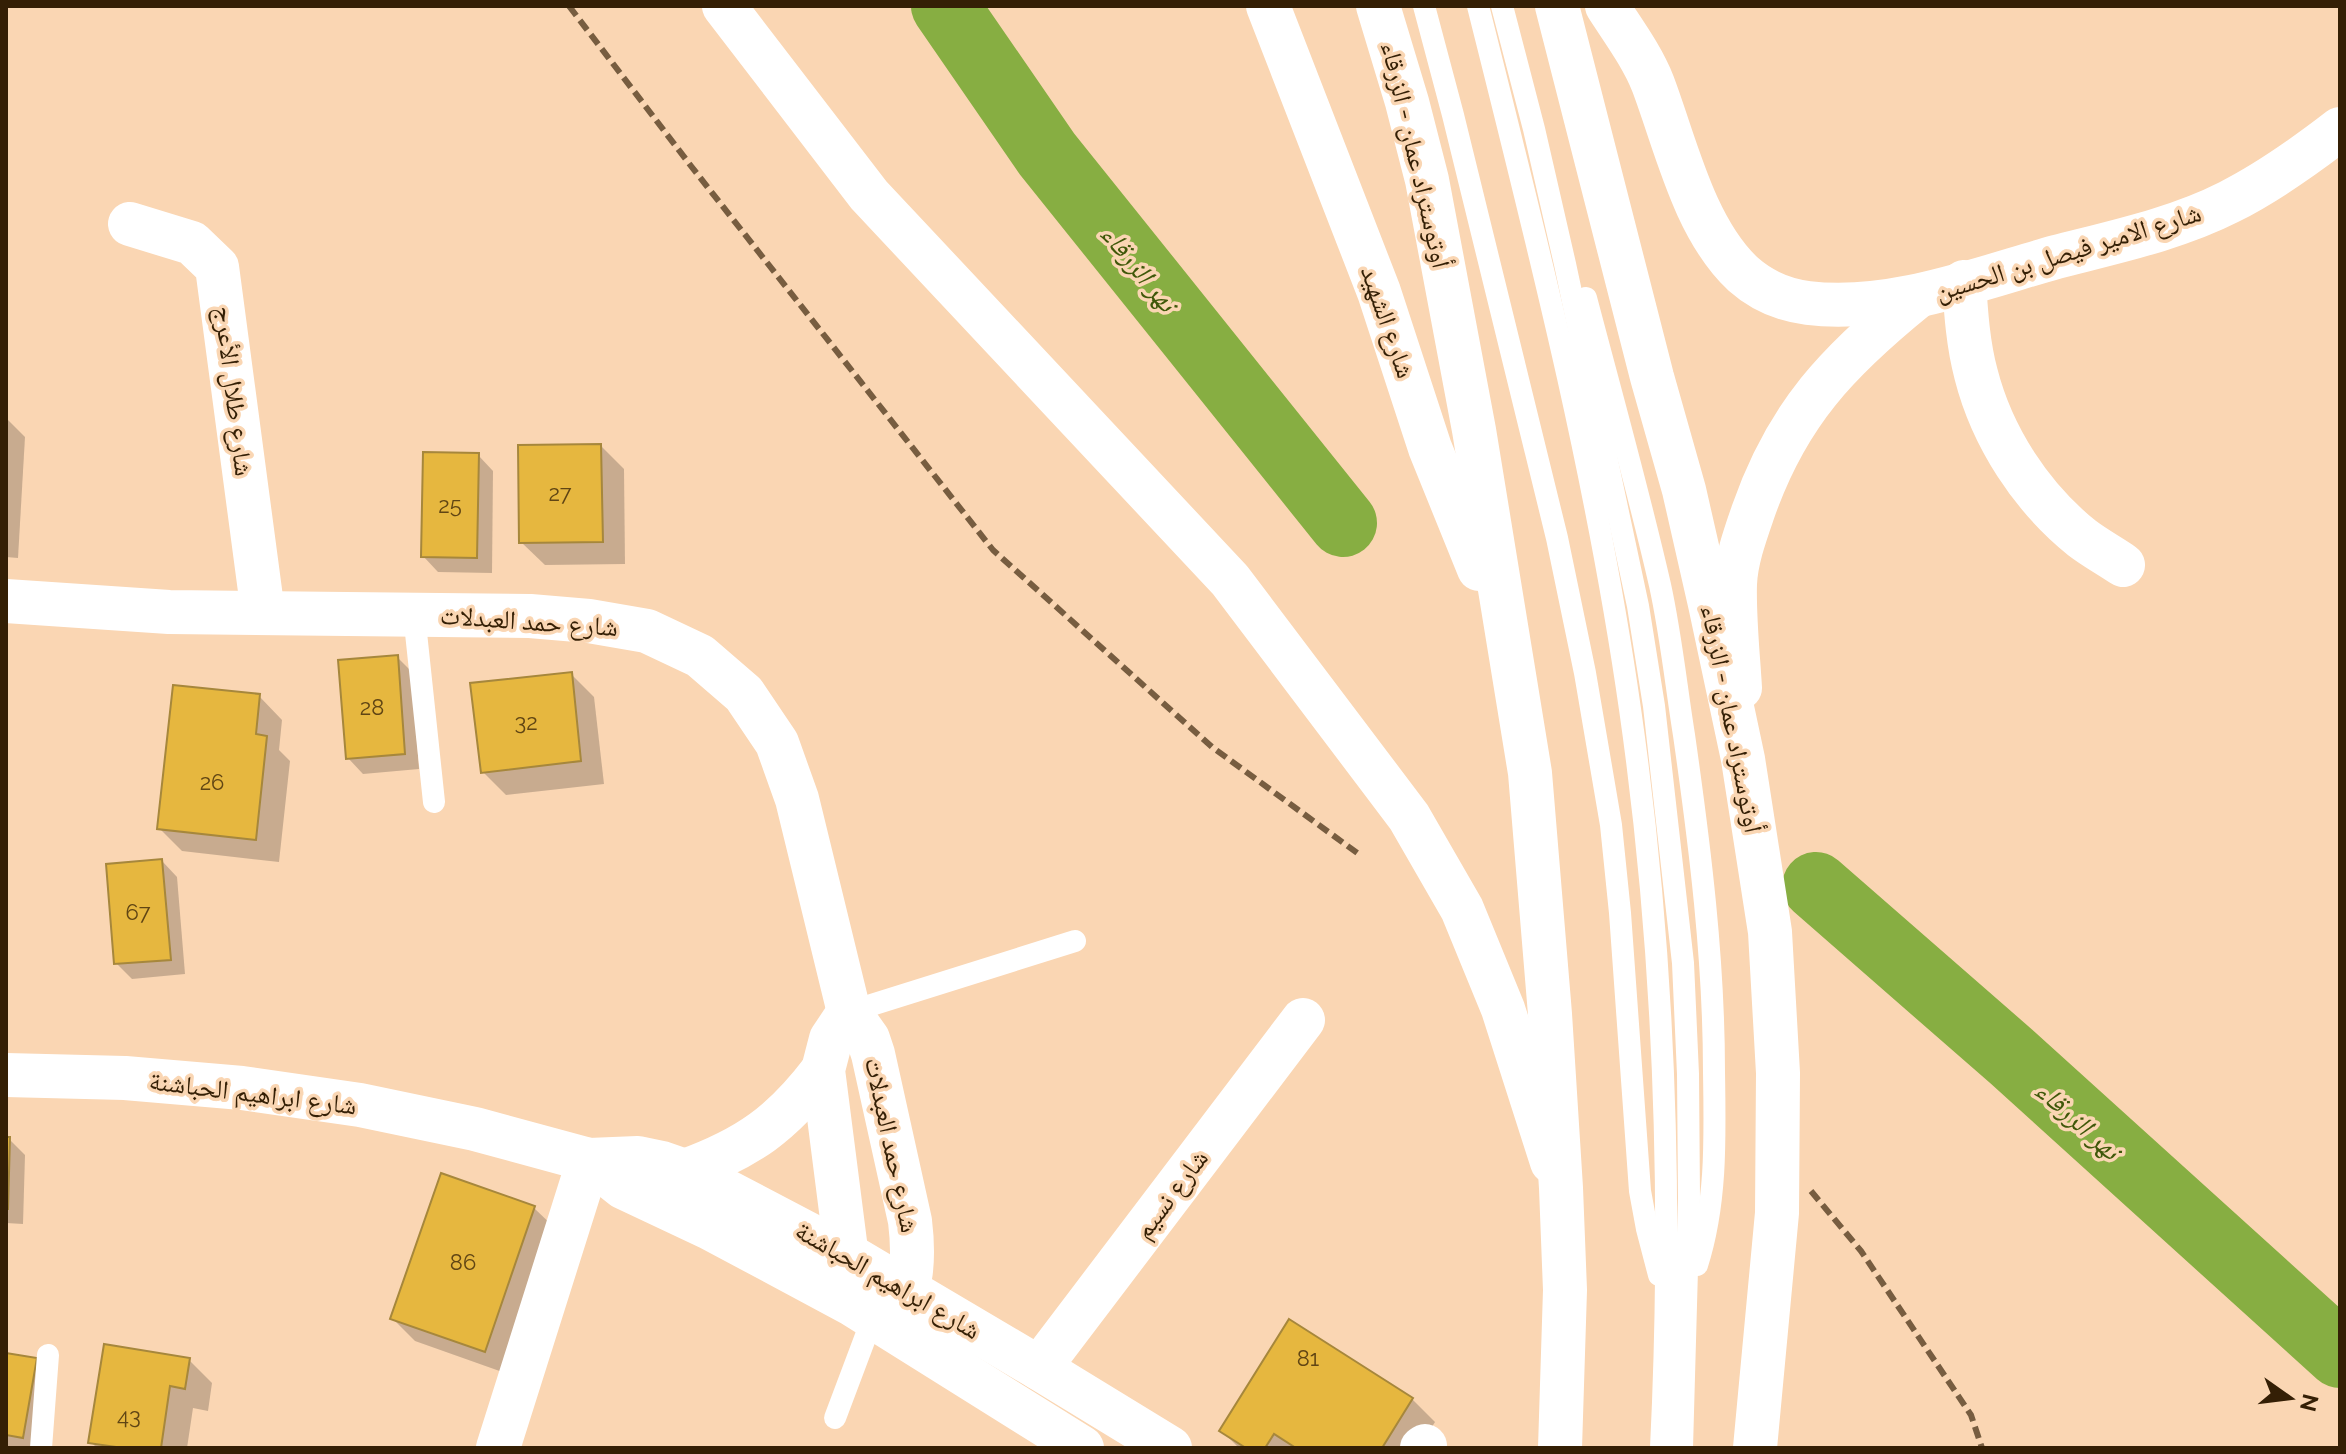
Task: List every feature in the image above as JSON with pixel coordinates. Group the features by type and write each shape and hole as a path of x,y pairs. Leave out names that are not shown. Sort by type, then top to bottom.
{"main road":[{"path":"724,6 869,195 1230,580 1409,817 1462,909 1503,1009 1561,1188"},
{"name":"شارع الشهيد","path":"1268,6 1379,292 1430,448 1507,638"},
{"name":"أوتوستراد عمان - الزرقاء","path":"1378,6 1427,180 1474,430 1530,773 1561,1188 1565,1290 1560,1448"},
{"name":"أوتوستراد عمان - الزرقاء","path":"1557,6 1648,364 1684,490 1743,759 1770,932 1778,1073 1777,1213 1755,1448"},
{"name":"شارع الامير فيصل بن الحسين","path":"1607,6 1631,41 1652,81 1700,213 1726,255 1763,289 1809,303 1870,303 1917,297 2156,229 2228,203 2292,165 2340,129"},
{"name":"شارع طلال الأعرج","path":"130,224 192,243 217,267 263,613"},
{"path":"1964,282 1967,326 1976,375 1992,421 2016,465 2046,504 2082,538 2123,565"},
{"name":"شارع الامير فيصل بن الحسين","path":"1743,759 1735,582 1745,534 1761,488 1783,443 1809,401 1841,364 1917,297"},
{"name":"شارع حمد العبدلات","path":"6,601 169,612 530,616 589,621 647,631 700,656 744,694 777,743 797,799 849,1012 868,1039 873,1054 913,1244 909,1291 874,1318 848,1255 823,1070 831,1039 849,1012"},
{"name":"شارع نسيم","path":"1039,1368 1303,1020"},
{"path":"685,1171 748,1143 777,1122 802,1098 823,1070"},
{"name":"شارع ابراهيم الحباشنة","path":"6,1075 242,1088 345,1103 475,1129 589,1160 638,1158 662,1163 685,1171 848,1255 1170,1448"},
{"path":"498,1448 589,1160"},
{"name":"شارع ابراهيم الحباشنة","path":"589,1160 623,1187 722,1234 874,1318 1082,1448"}],"lane":[{"path":"1424,6 1557,538 1585,673 1611,825 1640,1191 1647,1229 1677,1301"},
{"path":"1478,6 1576,416 1610,583 1630,709 1646,838 1657,981 1677,1301 1682,1448"},
{"path":"1502,6 1565,264 1638,606 1654,706 1683,963 1689,1198 1661,1448"},
{"path":"1511,6 1660,588 1698,832 1713,1007 1715,1143 1708,1217 1699,1259 1677,1301"},
{"path":"414,614 434,802"},
{"path":"849,1012 1075,941"},
{"path":"835,1418 874,1318"},
{"path":"41,1448 48,1355"}],"building":[{"path":"601,444 603,542 519,543 518,445"},
{"path":"423,452 479,453 477,558 421,557"},
{"path":"398,655 405,754 346,759 338,660"},
{"path":"572,672 581,761 481,773 470,683"},
{"path":"173,685 260,694 256,734 267,736 256,840 157,829"},
{"path":"162,859 171,960 114,964 106,864"},
{"path":"6,1137 10,1137 8,1209 6,1209"},
{"path":"441,1173 535,1206 485,1352 390,1319"},
{"path":"1289,1319 1413,1398 1382,1448 1296,1448 1274,1434 1265,1448 1246,1448 1219,1431"},
{"path":"104,1344 190,1358 185,1389 170,1386 161,1448 123,1448 88,1443"},
{"path":"6,1353 37,1358 23,1438 6,1435"}],"waterway":[{"name":"نهر الزرقاء","path":"945,6 1047,154 1343,523"},
{"name":"نهر الزرقاء","path":"1816,886 2013,1058 2340,1354"}],"railway":[{"path":"569,6 993,550 1212,747 1360,855"},
{"path":"1811,1191 1861,1251 1971,1415 1982,1448"}]}
